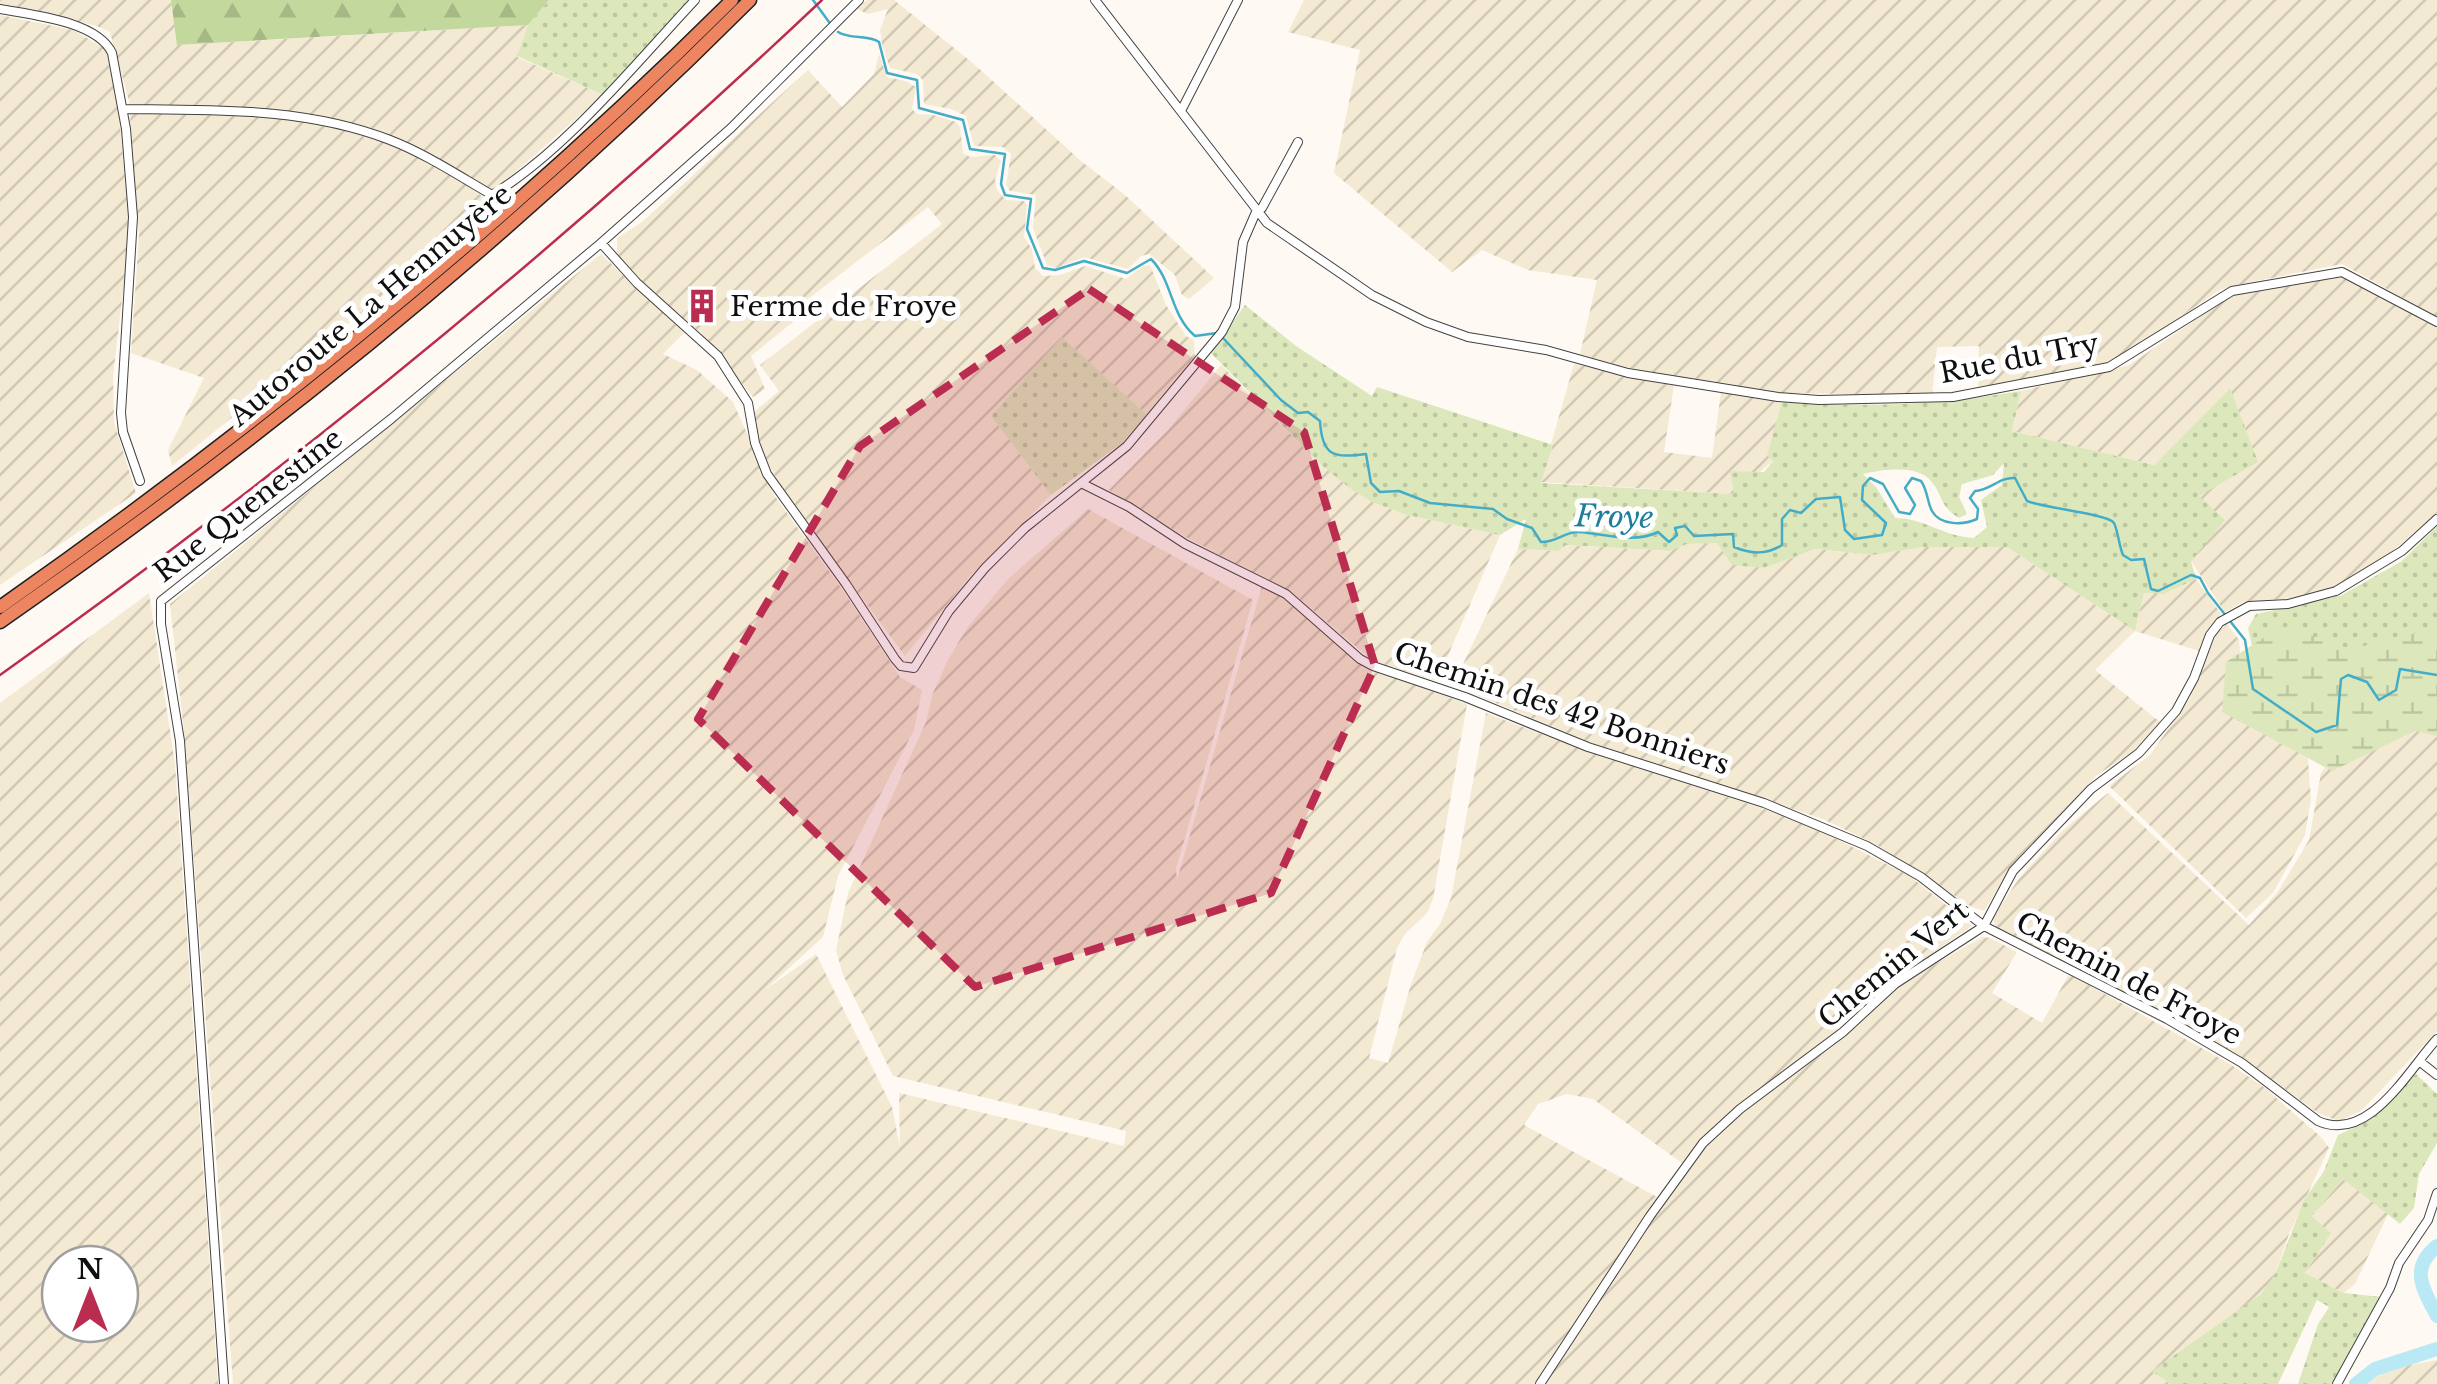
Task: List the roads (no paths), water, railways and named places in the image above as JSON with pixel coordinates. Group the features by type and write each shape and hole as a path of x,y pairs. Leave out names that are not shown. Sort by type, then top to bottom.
{"highway":[{"name":"Autoroute La Hennuyère","path":"0,607 198,464 310,376 526,192 732,0"},
{"name":"Autoroute La Hennuyère","path":"0,622 204,474 318,385 545,192 750,0"}],"street":[{"path":"124,109 253,111 359,130 415,151 492,196 516,181 594,108 695,0"},
{"name":"Rue Quenestine","path":"224,1384 180,741 160,605 168,594 391,420 601,243 731,128 859,0"},
{"name":"Rue du Try","path":"1096,0 1182,108 1256,212 1345,278 1426,322 1478,340 1546,350 1628,372 1819,400 1953,397 2109,367 2232,291 2342,272 2437,322"},
{"path":"1182,108 1238,0"},
{"path":"0,9 80,27 101,36 112,52 124,109 133,245 121,414 140,481"},
{"path":"601,243 636,283 718,356 748,403 755,443 767,474 901,666 914,668 949,611 985,568 1024,528 1083,484 1141,430 1220,334 1233,316 1244,242 1256,212 1262,208 1298,142"},
{"name":"Chemin des 42 Bonniers","path":"1083,484 1129,507 1185,544 1286,594 1373,666 1465,697 1588,746 1824,826 1904,867 1984,926"},
{"name":"Chemin Vert","path":"1540,1384 1684,1166 1703,1144 1740,1109 1843,1032 1895,984 1984,926 2013,872 2091,788 2138,753 2176,712 2210,634 2220,622 2248,606 2288,604 2336,591 2402,552 2437,519"},
{"name":"Chemin de Froye","path":"1984,926 2167,1019 2242,1063 2330,1126 2350,1125 2363,1117 2419,1062 2437,1038"},
{"path":"2419,1062 2437,1074"},
{"path":"2337,1384 2390,1288 2398,1263 2428,1220 2437,1193"}],"waterway":[{"name":"Froye","path":"813,0 829,22"},
{"name":"Froye","path":"838,32 879,42 887,73 917,80 919,108 963,120 970,149 1005,154 1001,184 1005,195 1031,199 1027,229 1043,268 1055,270 1084,261 1127,273 1151,259 1164,277 1187,328 1195,336 1217,333"},
{"name":"Froye","path":"1223,338 1281,400 1298,413 1308,412 1320,421 1327,448 1338,455 1366,454 1371,483 1380,492 1399,491 1430,503 1493,509 1532,528 1541,542 1579,532 1629,538 1658,532 1669,542 1677,535 1675,528 1685,526 1694,536 1733,534 1734,547 1764,552 1782,545 1782,519 1790,510 1801,513 1816,499 1840,497 1845,530 1854,539 1882,535 1886,523 1862,500 1863,486 1870,478 1883,484 1899,512 1910,514 1915,505 1905,488 1912,478 1921,481 1936,516 1959,523 1977,519 1978,509 1970,498 1975,491 2015,478 2027,501 2114,523 2123,555 2131,560 2144,559 2151,589 2158,591 2191,575 2200,578 2245,640 2253,689 2316,732 2337,725 2341,679 2348,675 2367,682 2379,700 2396,690 2400,669 2437,675"},
{"path":"2437,1246 2421,1271 2423,1288 2437,1316"},
{"path":"2356,1384 2375,1369 2437,1349"}],"railway":[{"path":"0,675 214,517 423,352 626,179 822,0"}],"place":[{"name":"Ferme de Froye","path":"702,306"}]}
